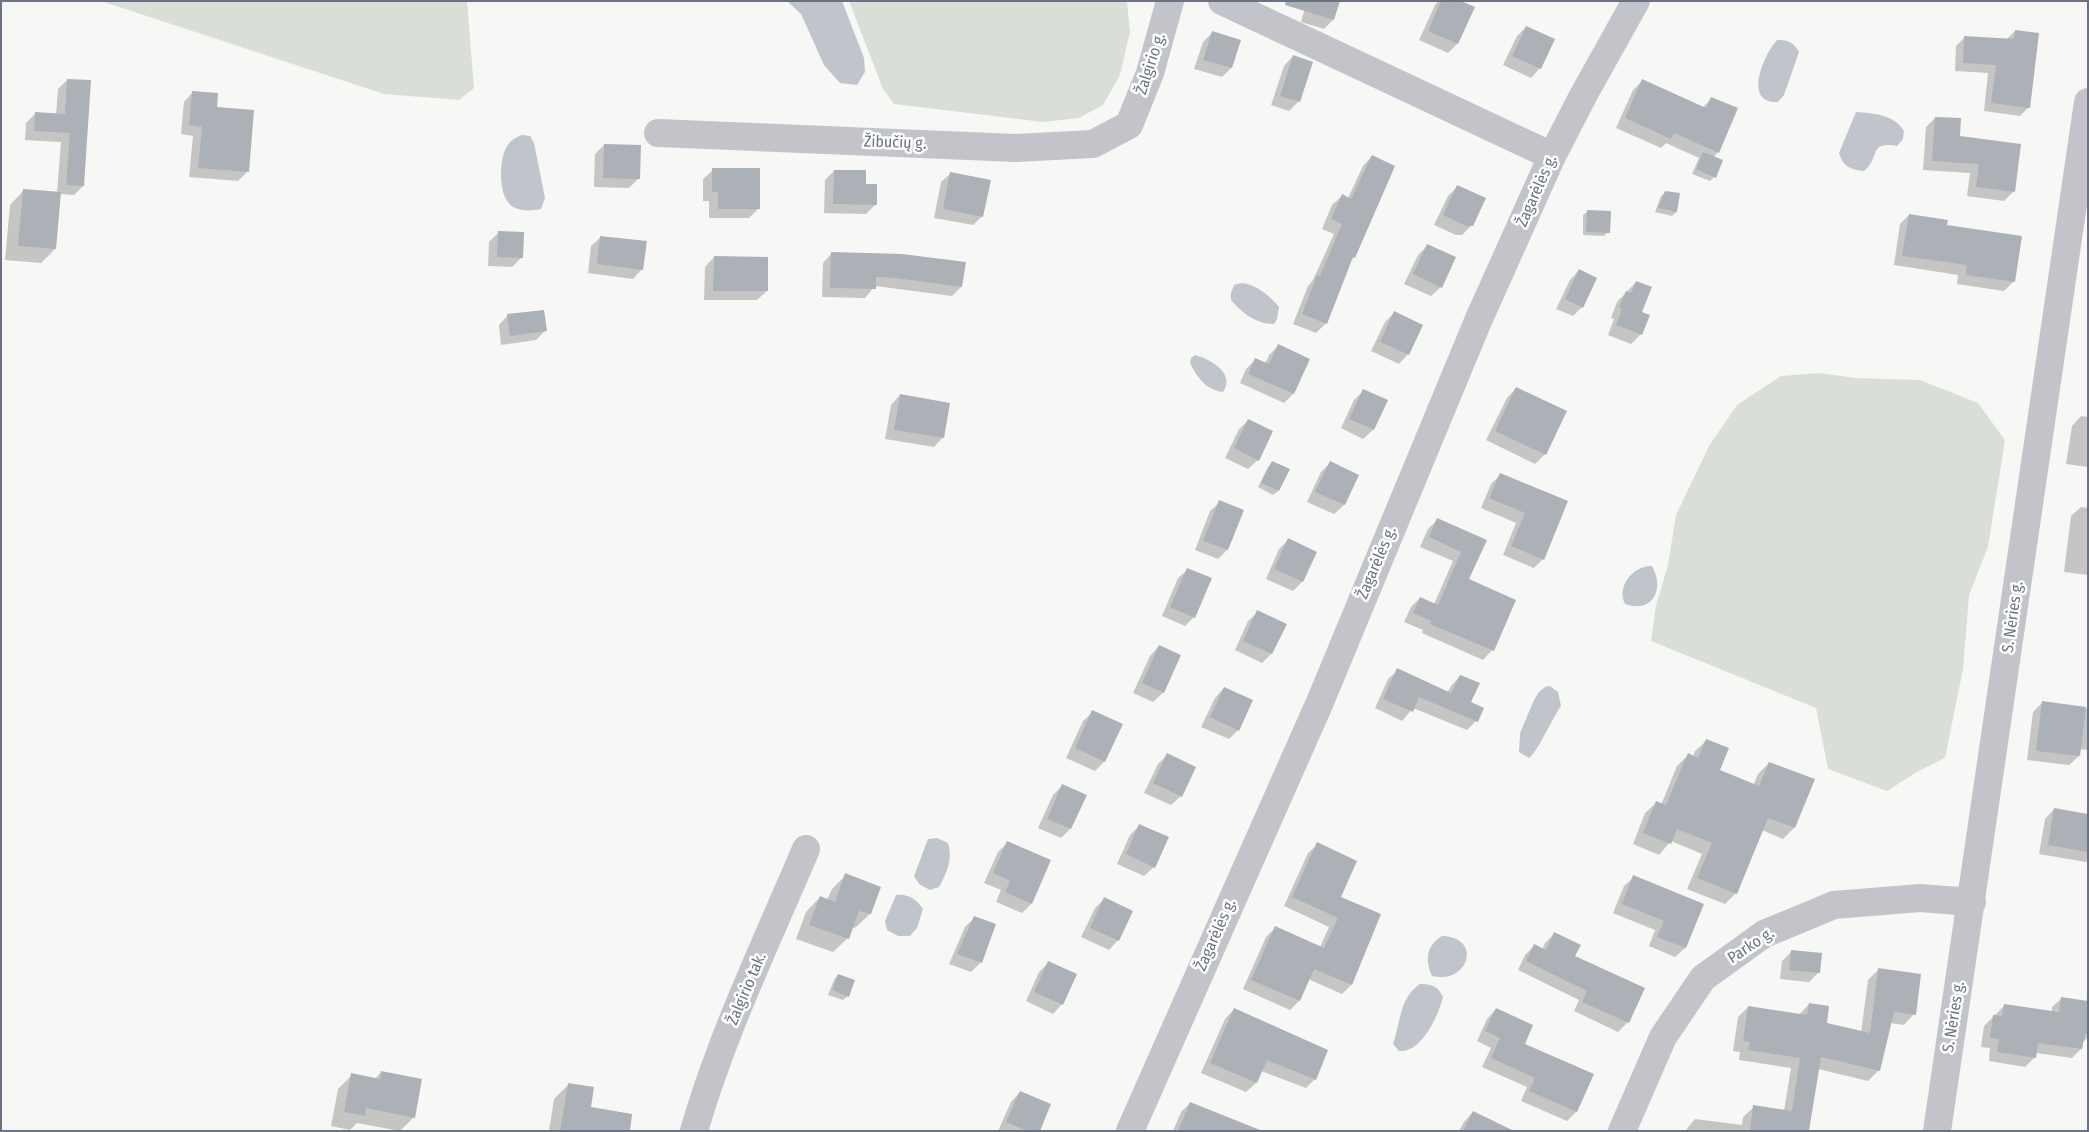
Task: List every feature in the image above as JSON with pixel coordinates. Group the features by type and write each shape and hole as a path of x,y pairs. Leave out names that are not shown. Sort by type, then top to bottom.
{"street":[{"name":"Žalgirio g.","path":"1129,125 1150,73 1170,1"},
{"path":"1222,1 1552,156"},
{"name":"Žagarėlės g.","path":"1130,1131 1320,702 1478,321 1552,156 1636,1"},
{"name":"S. Nėries g.","path":"1937,1131 2088,102"},
{"name":"Žibučių g.","path":"658,133 1016,148 1093,144 1129,125"},
{"name":"Žalgirio tak.","path":"694,1131 704,1093 806,849"},
{"name":"Parko g.","path":"1622,1131 1663,1037 1703,978 1764,934 1834,905 1920,898 1972,902"}],"shaded area":[{"path":"101,1 467,1 474,88 459,100 384,94"},
{"path":"787,1 842,1 864,58 865,72 857,85 840,83 824,65 801,14"},
{"path":"849,1 1127,1 1130,32 1120,75 1103,105 1079,118 1043,122 894,104 883,89"},
{"path":"1777,40 1790,42 1799,52 1784,95 1778,102 1767,100 1761,95 1758,87 1762,66"},
{"path":"1856,112 1877,114 1890,118 1904,131 1903,139 1897,146 1888,145 1878,148 1869,166 1864,171 1848,167 1839,153"},
{"path":"522,135 530,136 534,143 545,198 541,209 522,210 515,208 506,199 503,192 501,173 503,155 511,141"},
{"path":"1242,283 1262,291 1279,307 1274,324 1255,320 1231,300 1234,285"},
{"path":"1195,355 1208,360 1224,373 1226,385 1223,392 1212,389 1199,378 1190,363 1191,358"},
{"path":"1819,373 1856,378 1920,380 1978,403 2005,440 1988,547 1969,595 1963,669 1945,758 1917,772 1887,791 1828,769 1816,708 1651,641 1656,605 1668,565 1676,515 1709,446 1737,405 1781,376"},
{"path":"1652,566 1657,583 1657,591 1654,597 1643,606 1625,604 1623,590 1628,578 1639,569"},
{"path":"1550,686 1558,692 1561,706 1529,758 1519,752 1520,733 1539,692 1545,687"},
{"path":"937,838 948,843 950,854 947,871 939,887 930,890 919,884 914,876 928,839"},
{"path":"896,895 905,895 912,898 923,909 917,928 910,936 898,936 887,930 885,921"},
{"path":"1442,936 1455,938 1463,944 1467,951 1466,960 1462,968 1455,974 1445,977 1432,976 1428,964 1428,954 1433,944"},
{"path":"1420,984 1431,985 1439,990 1443,997 1441,1005 1433,1023 1422,1040 1407,1050 1399,1051 1393,1044 1404,1003"}],"building":[{"path":"1286,1 1340,1 1334,20 1285,5"},
{"path":"1441,1 1461,1 1475,7 1458,44 1428,31"},
{"path":"1526,26 1555,39 1541,69 1512,56"},
{"path":"2015,30 2039,33 2030,108 1991,103 1996,65 1963,63 1964,36 2014,39"},
{"path":"1212,31 1241,40 1232,68 1203,60"},
{"path":"1293,55 1313,62 1300,102 1280,96"},
{"path":"67,79 91,80 84,186 66,185 70,133 34,131 35,112 65,114"},
{"path":"1642,79 1706,108 1711,97 1738,108 1719,153 1674,133 1671,139 1625,118"},
{"path":"192,91 218,93 217,107 254,110 249,172 198,168 202,127 189,125"},
{"path":"1935,117 1961,118 1960,136 2021,144 2015,192 1976,187 1979,164 1932,161"},
{"path":"604,144 641,145 640,179 603,178"},
{"path":"1703,152 1723,160 1716,178 1696,169"},
{"path":"1372,155 1395,166 1355,258 1353,257 1327,324 1302,314 1317,275 1320,276 1342,224 1331,219 1342,194 1351,199"},
{"path":"712,168 760,168 760,209 718,209 718,192 712,192"},
{"path":"834,170 866,170 866,184 877,184 877,205 833,204"},
{"path":"950,172 991,180 983,217 943,209"},
{"path":"1457,185 1486,198 1473,226 1466,226 1443,215"},
{"path":"23,189 61,192 56,249 18,246"},
{"path":"1665,191 1680,193 1677,212 1658,208"},
{"path":"1587,210 1611,211 1610,233 1586,232"},
{"path":"1909,214 1948,220 1947,225 2022,236 2015,282 1966,275 1967,265 1902,256"},
{"path":"498,231 524,232 523,258 497,257"},
{"path":"600,236 647,241 643,270 597,264"},
{"path":"1427,244 1456,257 1442,288 1413,274"},
{"path":"831,252 902,254 966,262 962,287 876,277 876,289 830,288"},
{"path":"714,256 768,257 768,291 713,291"},
{"path":"1579,269 1597,278 1583,308 1565,299"},
{"path":"1636,281 1652,287 1642,312 1650,315 1642,335 1616,325 1622,309 1619,308 1626,291 1631,293"},
{"path":"544,310 547,331 510,336 507,314"},
{"path":"1394,311 1423,325 1409,355 1380,342"},
{"path":"1278,344 1310,359 1294,394 1248,374 1255,358 1269,364"},
{"path":"1516,387 1567,411 1546,455 1495,431"},
{"path":"1363,389 1388,400 1374,430 1349,419"},
{"path":"900,394 950,403 944,438 894,430"},
{"path":"1248,419 1273,431 1259,461 1234,448"},
{"path":"1272,461 1290,469 1279,491 1261,483"},
{"path":"1330,461 1359,475 1345,505 1315,492"},
{"path":"1500,473 1568,501 1544,560 1511,546 1525,513 1489,498"},
{"path":"1219,500 1244,510 1228,550 1203,541"},
{"path":"1437,518 1487,540 1469,579 1516,600 1494,651 1430,624 1431,621 1413,613 1420,597 1438,605 1461,552 1429,537"},
{"path":"1288,538 1317,552 1303,582 1274,569"},
{"path":"1187,568 1212,578 1195,618 1170,607"},
{"path":"1257,610 1287,624 1272,654 1243,641"},
{"path":"1159,645 1181,655 1164,693 1142,683"},
{"path":"1397,668 1451,693 1460,675 1480,683 1471,702 1484,708 1478,722 1419,697 1413,712 1383,699"},
{"path":"1224,687 1253,700 1239,731 1210,717"},
{"path":"2042,701 2086,707 2080,756 2036,751"},
{"path":"1092,710 1123,724 1105,762 1075,748"},
{"path":"1706,739 1729,748 1720,770 1759,786 1769,762 1815,779 1795,828 1768,818 1737,894 1697,878 1712,843 1677,829 1671,844 1643,833 1656,801 1666,805 1688,753 1698,758"},
{"path":"1167,753 1196,767 1182,797 1153,783"},
{"path":"1062,784 1087,795 1071,829 1047,819"},
{"path":"2054,808 2088,814 2088,852 2048,845"},
{"path":"1139,824 1169,837 1155,868 1126,854"},
{"path":"1007,841 1051,860 1032,904 1005,892 1010,881 993,873"},
{"path":"1317,842 1357,861 1341,897 1381,914 1352,985 1314,969 1300,1001 1251,980 1275,926 1324,948 1338,918 1292,897"},
{"path":"845,873 881,887 871,914 859,911 849,939 809,925 820,896 835,902"},
{"path":"1633,875 1704,904 1686,948 1657,937 1664,921 1622,904"},
{"path":"1104,897 1133,911 1119,941 1090,928"},
{"path":"974,916 996,924 982,963 957,954"},
{"path":"1554,932 1581,945 1575,956 1645,988 1629,1023 1582,1002 1587,991 1526,961 1534,944 1546,950"},
{"path":"1791,950 1822,953 1820,973 1789,970"},
{"path":"1048,961 1077,974 1063,1005 1034,992"},
{"path":"1878,968 1921,974 1916,1015 1894,1012 1880,1071 1821,1057 1809,1131 1750,1131 1753,1105 1792,1111 1800,1058 1748,1050 1750,1042 1743,1041 1748,1006 1807,1015 1809,1003 1829,1006 1827,1023 1870,1033"},
{"path":"838,974 855,980 849,997 832,990"},
{"path":"2061,997 2088,1001 2088,1034 2085,1034 2082,1049 2038,1043 2036,1058 1997,1052 1999,1039 1990,1038 1993,1015 2002,1016 2004,1004 2059,1012"},
{"path":"1234,1008 1328,1050 1316,1080 1267,1060 1257,1083 1210,1063"},
{"path":"1496,1008 1533,1025 1525,1044 1594,1074 1577,1112 1529,1091 1535,1078 1491,1058 1500,1038 1485,1031"},
{"path":"381,1071 422,1079 415,1118 366,1108 365,1116 344,1112 351,1073 380,1079"},
{"path":"568,1083 594,1087 591,1107 632,1114 630,1131 560,1131"},
{"path":"1020,1091 1051,1104 1040,1131 1027,1131 1006,1122"},
{"path":"1190,1102 1260,1130 1260,1131 1178,1131"},
{"path":"1473,1111 1514,1131 1463,1131"}]}
